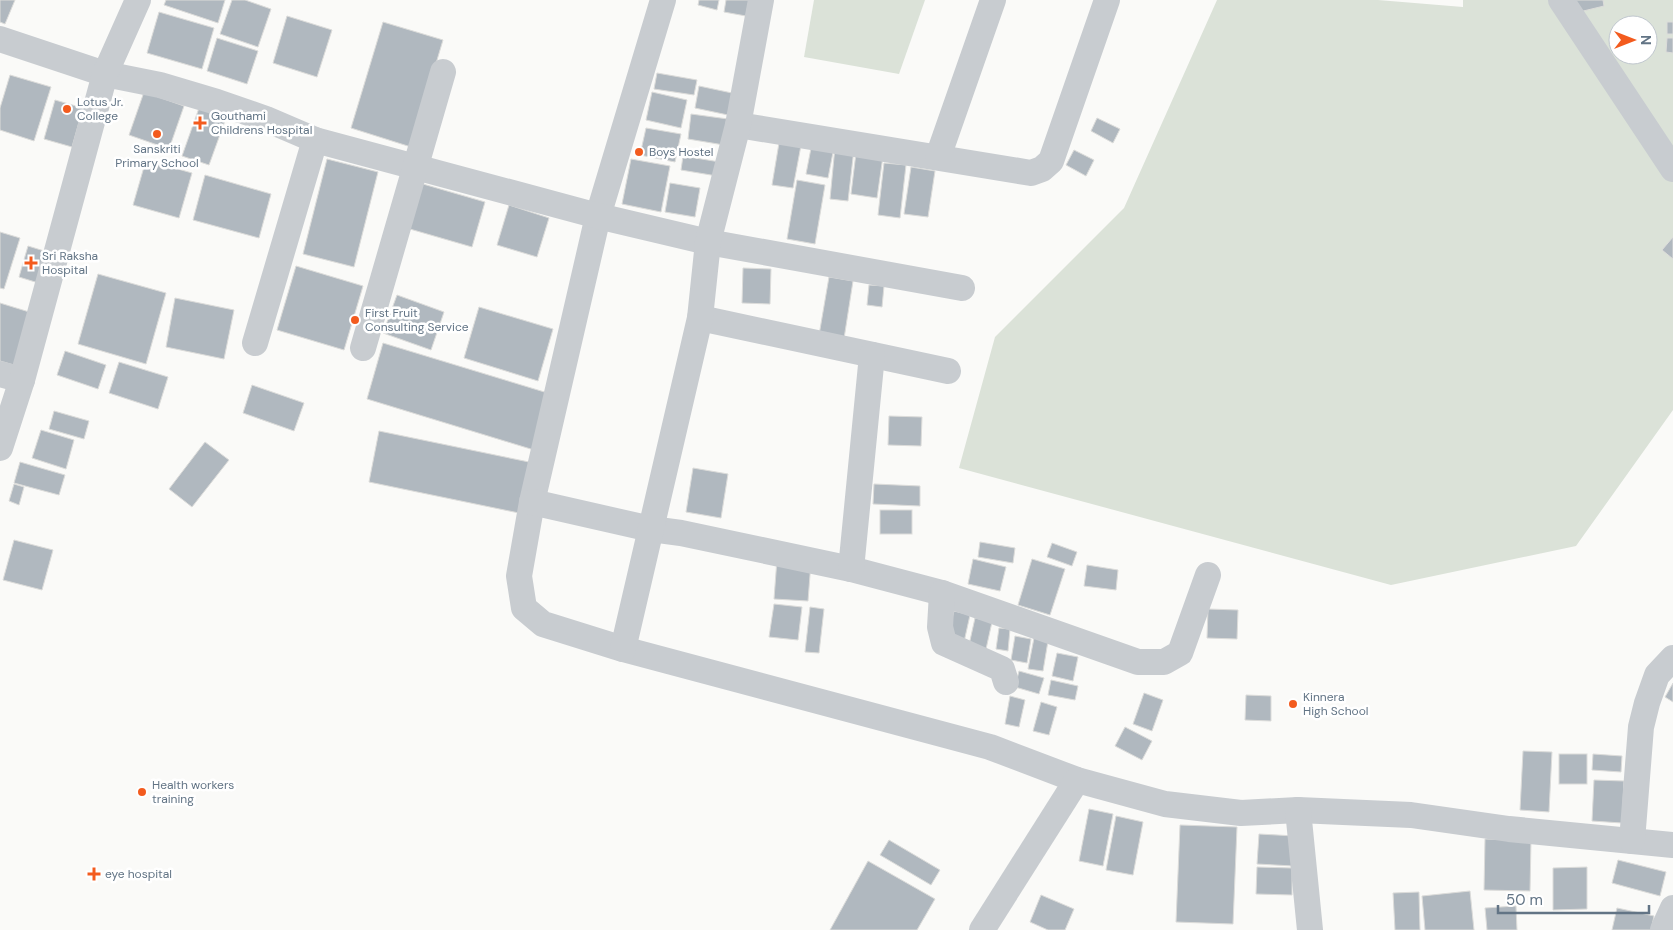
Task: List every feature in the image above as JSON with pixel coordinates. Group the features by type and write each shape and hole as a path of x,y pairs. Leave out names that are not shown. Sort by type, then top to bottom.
{"street":[{"path":"0,448 11,377 105,74 138,0"},
{"path":"663,0 598,216 532,502 519,576 524,608 543,624 623,649 990,747 1078,780 1165,804 1241,813 1298,810 1411,815 1509,829 1673,845"},
{"path":"623,649 700,318 708,242 738,125 761,0"},
{"path":"938,157 993,0"},
{"path":"738,125 1031,173 1042,169 1051,161 1107,0"},
{"path":"1562,0 1673,169"},
{"path":"0,39 105,74 160,85 217,102 266,118 315,140 598,216 708,242 962,288"},
{"path":"363,348 443,72"},
{"path":"255,343 315,140"},
{"path":"700,318 948,371"},
{"path":"851,569 872,354"},
{"path":"532,502 651,530 681,533 851,569 942,593 1138,662 1164,662 1180,653 1208,575"},
{"path":"942,593 940,626 944,643 1002,669 1006,682"},
{"path":"1632,841 1641,727 1657,675 1673,658"},
{"path":"982,930 1078,780"},
{"path":"1298,810 1310,930"},
{"path":"1663,930 1673,908"}],"shaded area":[{"path":"814,0 925,0 899,74 804,57"},
{"path":"1217,0 1378,0 1463,7 1463,0 1673,0 1673,410 1576,546 1391,585 959,468 995,337 1124,208"}],"building":[{"path":"0,0 15,0 5,24 0,22"},
{"path":"166,0 225,0 218,23 164,5"},
{"path":"232,0 245,0 271,9 258,47 220,34"},
{"path":"699,0 719,0 717,10 698,5"},
{"path":"726,0 749,0 746,16 724,12"},
{"path":"1572,0 1603,0 1604,6 1575,13"},
{"path":"159,12 214,28 202,69 147,53"},
{"path":"287,16 332,30 317,77 273,63"},
{"path":"383,22 443,40 411,147 351,128"},
{"path":"1667,22 1673,22 1673,34 1667,34"},
{"path":"217,38 258,51 247,84 207,71"},
{"path":"1667,38 1673,38 1673,53 1666,52"},
{"path":"657,73 697,80 694,95 654,89"},
{"path":"10,75 51,87 34,141 0,130 0,108"},
{"path":"699,86 732,93 728,115 695,108"},
{"path":"144,92 184,106 169,149 129,135"},
{"path":"652,92 687,100 681,128 646,120"},
{"path":"55,100 83,108 72,147 44,139"},
{"path":"199,108 226,118 209,165 182,156"},
{"path":"691,114 728,119 724,145 688,139"},
{"path":"1097,118 1120,129 1113,143 1091,131"},
{"path":"646,128 681,134 675,162 640,155"},
{"path":"780,137 802,140 793,188 772,185"},
{"path":"813,138 835,142 828,178 806,174"},
{"path":"835,147 854,149 848,201 830,199"},
{"path":"1074,150 1094,160 1086,176 1066,165"},
{"path":"856,153 883,156 877,198 851,194"},
{"path":"683,156 720,162 717,176 681,170"},
{"path":"327,159 378,172 354,267 303,254"},
{"path":"631,159 670,166 661,212 622,204"},
{"path":"146,160 192,173 179,218 133,205"},
{"path":"884,163 906,165 900,218 878,215"},
{"path":"911,167 935,171 928,217 904,214"},
{"path":"205,175 271,194 259,238 193,220"},
{"path":"797,180 825,185 815,244 787,239"},
{"path":"416,182 485,202 472,247 403,227"},
{"path":"670,183 700,188 695,217 665,212"},
{"path":"509,205 549,218 537,257 497,245"},
{"path":"0,232 20,238 4,289 0,288"},
{"path":"1673,237 1673,259 1662,250"},
{"path":"28,246 54,254 45,285 19,277"},
{"path":"296,266 363,286 344,350 277,330"},
{"path":"743,268 771,269 770,304 742,303"},
{"path":"98,274 166,293 146,364 78,344"},
{"path":"829,277 853,281 843,345 818,341"},
{"path":"869,285 884,286 882,307 867,305"},
{"path":"397,295 444,312 431,350 383,333"},
{"path":"175,298 234,310 224,359 166,347"},
{"path":"0,303 39,315 24,368 0,361"},
{"path":"479,307 553,329 538,381 464,358"},
{"path":"383,343 551,394 534,450 367,399"},
{"path":"65,351 106,365 98,389 57,375"},
{"path":"119,362 168,377 158,409 109,393"},
{"path":"252,385 304,403 294,431 243,413"},
{"path":"54,411 89,421 84,439 49,429"},
{"path":"889,416 922,417 921,446 888,445"},
{"path":"41,430 74,440 66,469 32,458"},
{"path":"379,431 529,462 519,513 369,482"},
{"path":"205,442 229,460 192,507 169,489"},
{"path":"20,462 65,475 59,495 14,483"},
{"path":"693,468 728,474 721,518 686,512"},
{"path":"14,484 24,487 19,505 9,501"},
{"path":"874,484 920,486 920,506 873,504"},
{"path":"880,510 912,510 912,534 880,534"},
{"path":"14,540 53,550 42,590 3,580"},
{"path":"980,542 1015,548 1013,563 978,557"},
{"path":"1052,543 1077,552 1072,566 1047,557"},
{"path":"777,559 811,562 808,601 774,599"},
{"path":"973,559 1006,567 1000,591 968,584"},
{"path":"1032,559 1065,569 1050,615 1018,605"},
{"path":"1087,565 1118,570 1116,590 1084,586"},
{"path":"774,604 802,607 798,640 769,637"},
{"path":"810,607 824,609 819,653 805,652"},
{"path":"1208,609 1238,610 1237,639 1207,638"},
{"path":"954,611 970,615 964,642 947,638"},
{"path":"975,618 992,622 986,649 969,645"},
{"path":"999,628 1010,629 1008,651 996,649"},
{"path":"1015,636 1031,639 1027,663 1011,660"},
{"path":"1034,638 1048,641 1043,671 1028,669"},
{"path":"1057,653 1078,657 1073,681 1052,676"},
{"path":"1019,671 1044,678 1039,694 1015,687"},
{"path":"1051,680 1078,686 1075,700 1048,695"},
{"path":"1673,683 1673,702 1665,697"},
{"path":"1144,693 1163,700 1152,731 1133,724"},
{"path":"1246,695 1271,696 1271,721 1245,720"},
{"path":"1010,696 1025,700 1019,727 1005,724"},
{"path":"1041,702 1057,707 1049,735 1033,731"},
{"path":"1125,727 1152,741 1142,760 1115,746"},
{"path":"1523,751 1552,752 1549,812 1520,810"},
{"path":"1559,754 1587,754 1587,784 1559,784"},
{"path":"1593,754 1622,756 1621,772 1592,770"},
{"path":"1594,780 1624,781 1622,823 1592,821"},
{"path":"1089,809 1113,814 1103,866 1079,861"},
{"path":"1116,816 1143,822 1133,875 1106,870"},
{"path":"1180,825 1237,827 1233,924 1176,922"},
{"path":"1259,834 1295,836 1293,866 1257,864"},
{"path":"1485,839 1531,840 1530,891 1484,890"},
{"path":"889,840 940,870 931,885 880,855"},
{"path":"1618,860 1666,872 1660,896 1612,883"},
{"path":"868,861 935,899 917,930 830,930"},
{"path":"1257,867 1292,868 1292,895 1256,894"},
{"path":"1587,867 1587,909 1553,910 1553,868"},
{"path":"1470,891 1474,930 1425,930 1422,896"},
{"path":"1419,892 1420,930 1395,930 1393,893"},
{"path":"1041,895 1074,909 1065,930 1048,930 1030,922"},
{"path":"1516,906 1517,930 1487,930 1485,908"},
{"path":"1617,908 1654,916 1651,930 1612,930"}],"place":[{"name":"Lotus Jr. College","path":"67,109"},
{"name":"Gouthami Childrens Hospital","path":"200,123"},
{"name":"Sanskriti Primary School","path":"157,134"},
{"name":"Boys Hostel","path":"639,152"},
{"name":"Sri Raksha Hospital","path":"31,263"},
{"name":"First Fruit Consulting Service","path":"355,320"},
{"name":"Kinnera High School","path":"1293,704"},
{"name":"Health workers training","path":"142,792"},
{"name":"eye hospital","path":"94,874"}]}
